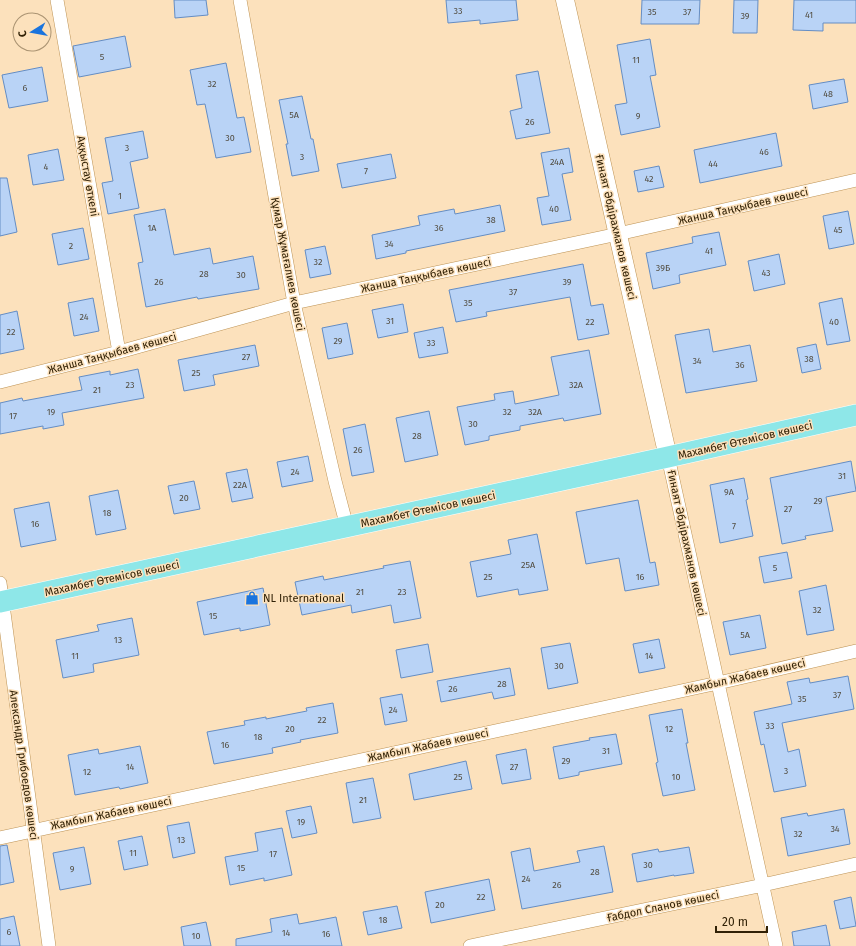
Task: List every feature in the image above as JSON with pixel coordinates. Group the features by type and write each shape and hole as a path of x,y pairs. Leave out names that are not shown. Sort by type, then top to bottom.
{"main road":[{"name":"Махамбет Өтемісов көшесі","path":"1,596 347,527 856,415"}],"street":[{"name":"Аққыстау өткелі","path":"57,0 119,352"},
{"name":"Құмар Жұмағалиев көшесі","path":"240,0 294,303 347,527"},
{"name":"Ғинаят Әбдірахманов көшесі","path":"565,0 776,946"},
{"name":"Жанша Таңқыбаев көшесі","path":"0,382 119,352 294,303 618,234 856,180"},
{"name":"Александр Грибоедов көшесі","path":"1,596 49,946"},
{"name":"Жамбыл Жабаев көшесі","path":"0,838 718,683 856,650"},
{"name":"Ғабдол Сланов көшесі","path":"470,946 856,864"}],"building":[{"path":"174,0 206,0 208,15 175,18"},
{"path":"446,0 516,0 518,20 480,24 480,20 448,23"},
{"path":"642,0 700,0 699,24 641,24"},
{"path":"734,0 758,0 757,33 733,33"},
{"path":"794,0 856,0 856,23 823,23 823,31 793,30"},
{"path":"125,36 131,67 79,77 73,46"},
{"path":"650,39 656,75 650,76 660,127 621,135 615,105 627,103 617,45"},
{"path":"226,63 237,118 244,117 251,152 216,158 205,104 197,105 190,70"},
{"path":"42,67 48,101 9,108 2,75"},
{"path":"538,71 550,133 516,139 510,111 522,108 516,75"},
{"path":"844,79 848,102 813,109 809,85"},
{"path":"302,96 311,139 313,139 319,171 292,176 286,144 288,144 279,100"},
{"path":"143,131 148,158 130,162 139,208 108,214 102,183 113,181 105,138"},
{"path":"776,133 782,166 700,183 694,150"},
{"path":"569,148 573,172 562,174 571,220 542,225 537,198 549,196 541,153"},
{"path":"58,149 64,180 33,185 28,155"},
{"path":"391,154 396,178 342,188 337,164"},
{"path":"659,166 664,187 638,192 634,171"},
{"path":"0,178 7,178 17,232 0,236"},
{"path":"500,205 505,231 406,251 406,253 376,259 372,235 420,225 418,216 454,209 455,214"},
{"path":"165,209 174,255 210,248 213,264 253,256 259,289 198,299 197,297 146,307 138,263 143,262 134,215"},
{"path":"848,211 854,244 829,249 823,216"},
{"path":"83,228 89,259 58,265 52,234"},
{"path":"719,232 726,265 679,275 680,283 653,289 646,253 693,243 692,237"},
{"path":"325,246 331,274 310,278 305,250"},
{"path":"779,254 785,284 754,291 748,261"},
{"path":"583,264 591,306 603,304 609,334 578,340 570,297 486,312 487,316 456,322 449,290"},
{"path":"93,298 99,331 74,336 68,303"},
{"path":"842,298 850,341 827,345 819,303"},
{"path":"403,304 408,332 378,338 372,310"},
{"path":"17,311 24,349 0,354 0,315"},
{"path":"347,323 353,354 328,359 322,328"},
{"path":"443,327 448,353 419,358 414,333"},
{"path":"709,329 713,352 750,345 757,381 686,393 675,335"},
{"path":"816,344 821,369 802,373 797,348"},
{"path":"255,345 259,366 213,375 215,385 184,391 178,360"},
{"path":"589,350 601,414 564,421 563,418 520,426 520,430 489,436 489,440 465,445 457,407 495,400 494,394 513,391 515,404 559,395 551,357"},
{"path":"138,369 144,398 62,413 64,425 43,429 43,426 0,434 0,403 22,398 23,401 82,390 79,377 110,371 110,375"},
{"path":"429,411 438,455 405,462 396,418"},
{"path":"365,424 374,472 352,476 343,429"},
{"path":"308,456 313,481 282,487 277,462"},
{"path":"851,461 856,491 826,497 833,531 805,536 806,539 782,544 770,478"},
{"path":"247,469 253,498 232,502 226,473"},
{"path":"744,478 748,499 746,500 753,536 720,543 710,485"},
{"path":"194,481 200,509 174,514 168,486"},
{"path":"118,490 126,529 96,535 89,496"},
{"path":"638,500 650,563 655,562 659,585 625,591 619,558 586,564 576,512"},
{"path":"49,502 56,540 21,547 14,509"},
{"path":"537,534 548,590 519,595 518,589 477,597 470,562 511,554 508,540"},
{"path":"787,552 792,578 764,583 759,557"},
{"path":"410,561 421,618 394,623 391,605 352,613 351,605 302,615 295,582 323,576 324,580 384,568 383,566"},
{"path":"826,585 834,630 807,635 799,591"},
{"path":"263,588 270,625 240,631 240,628 204,635 197,602"},
{"path":"760,615 766,648 730,655 723,622"},
{"path":"132,618 139,655 93,664 94,672 63,678 56,640 99,631 97,625"},
{"path":"659,639 665,668 639,673 633,644"},
{"path":"570,643 578,683 548,689 541,648"},
{"path":"428,644 433,672 401,678 396,650"},
{"path":"510,668 515,695 494,699 492,692 441,702 437,681"},
{"path":"848,676 854,709 782,723 788,752 799,749 806,786 774,792 764,744 761,745 754,712 792,704 787,682 809,678 810,683"},
{"path":"402,694 407,721 385,725 380,698"},
{"path":"333,703 338,733 300,740 301,742 272,748 273,753 214,764 207,732 245,725 244,721 266,717 266,719 307,711 306,708"},
{"path":"682,709 688,743 686,743 695,790 663,796 656,763 658,762 649,715"},
{"path":"616,734 622,764 579,772 579,775 559,779 553,747 590,740 589,738"},
{"path":"140,746 148,783 120,789 119,787 75,795 68,755 98,749 99,754"},
{"path":"526,749 531,779 502,784 496,755"},
{"path":"466,761 472,789 414,800 409,774"},
{"path":"373,778 381,818 353,823 346,783"},
{"path":"311,806 317,833 292,838 286,811"},
{"path":"844,809 850,844 788,856 781,818 807,813 808,816"},
{"path":"189,822 195,853 173,858 167,826"},
{"path":"282,828 292,875 264,881 264,878 230,885 225,857 258,851 255,833"},
{"path":"142,836 148,865 124,870 118,841"},
{"path":"7,845 14,882 0,885 0,846"},
{"path":"604,846 613,892 522,909 511,852 530,848 534,871 580,862 577,851"},
{"path":"84,847 91,884 60,890 53,853"},
{"path":"689,847 694,873 637,882 632,854 658,849 659,852"},
{"path":"489,879 495,910 431,923 425,892"},
{"path":"851,897 856,926 840,929 834,901"},
{"path":"397,906 402,928 368,935 363,912"},
{"path":"297,914 299,924 336,917 342,946 236,946 236,939 272,932 270,919"},
{"path":"14,916 20,946 0,946 0,919"},
{"path":"206,922 211,946 184,946 181,927"},
{"path":"826,925 830,946 794,946 792,932"}],"place":[{"name":"NL International","path":"252,598"}]}
